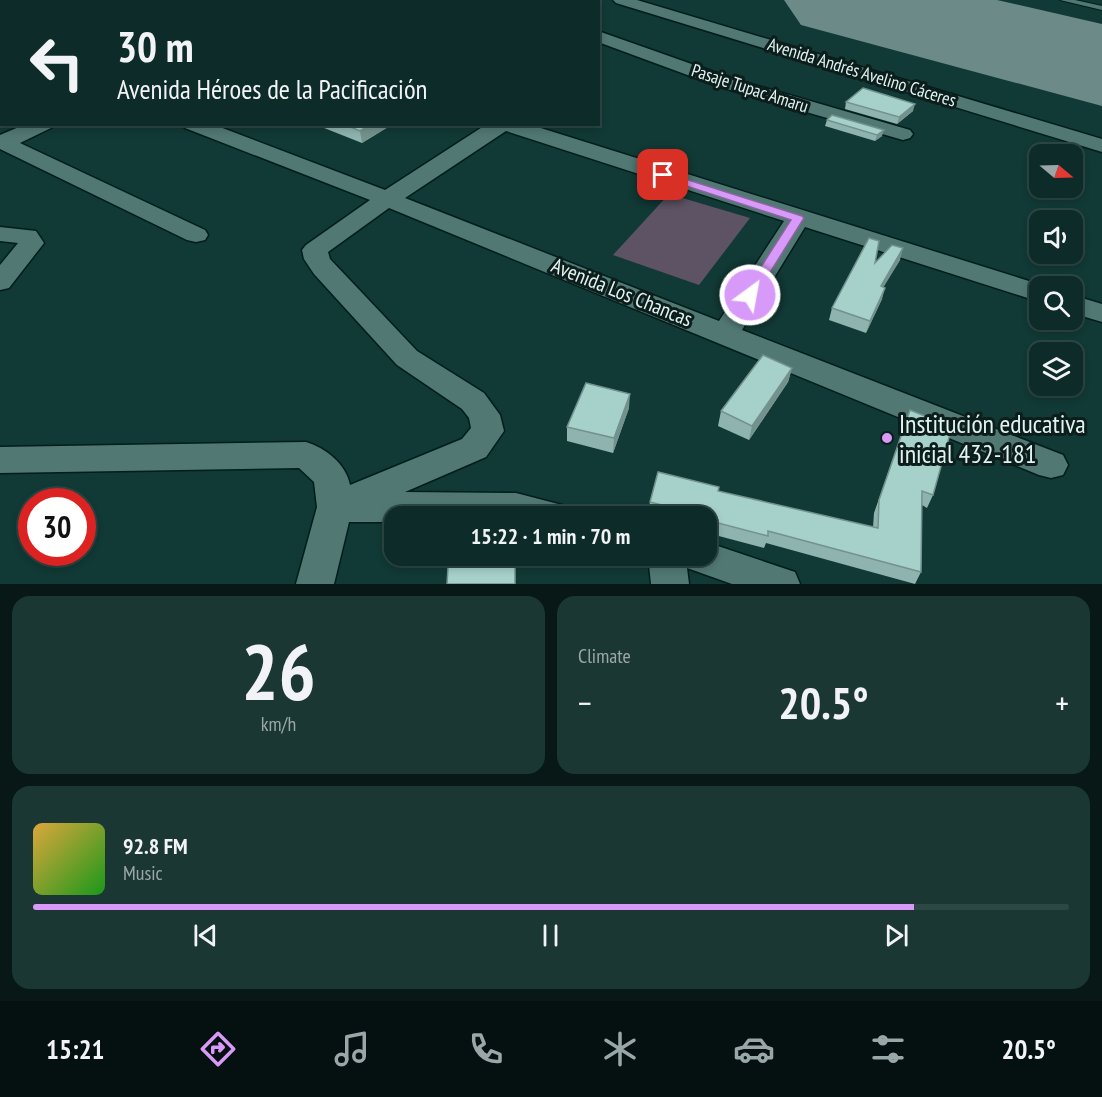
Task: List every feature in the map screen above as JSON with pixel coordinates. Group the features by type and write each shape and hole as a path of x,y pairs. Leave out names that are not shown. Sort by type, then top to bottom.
{"street":[{"name":"Avenida Andrés Avelino Cáceres","path":"621,0 1102,146"},
{"name":"Pasaje Tupac Amaru","path":"600,37 727,83 903,134"},
{"path":"2,142 39,126"},
{"name":"Avenida Los Chancas","path":"197,126 726,333 1051,465"},
{"path":"335,507 474,448 488,431 484,415 473,401 407,358 317,259 315,250 387,199 501,126"},
{"path":"510,126 1029,291"},
{"path":"2,142 196,235"},
{"path":"726,333 798,218"},
{"path":"0,234 27,236 31,243 0,282"},
{"path":"1083,307 1102,313"},
{"path":"0,460 306,455 331,476 335,507 315,584"},
{"path":"335,507 384,507"},
{"path":"717,562 781,584"},
{"path":"668,566 670,584"}],"lane":[{"path":"1064,0 1102,8"}],"shaded area":[{"path":"669,194 750,218 699,285 613,255"}],"building":[{"path":"863,88 915,104 899,117 846,102"},
{"path":"832,115 884,130 877,135 827,120"},
{"path":"348,126 368,126 360,131"},
{"path":"869,238 879,241 875,263 892,245 903,248 881,286 885,288 870,321 832,308"},
{"path":"763,355 792,368 752,426 721,411"},
{"path":"586,383 630,394 614,438 567,427"},
{"path":"910,410 952,427 933,495 922,491 921,572 768,531 768,536 718,523 717,506 666,506 650,502 658,472 719,487 718,491 878,528 879,500"},
{"path":"515,566 515,584 447,584 448,567"}],"runway":[{"path":"842,0 1102,65"}],"place":[{"name":"Institución educativa inicial 432-181","path":"887,438"}],"route":[{"path":"663,175 798,218 750,295"}]}
